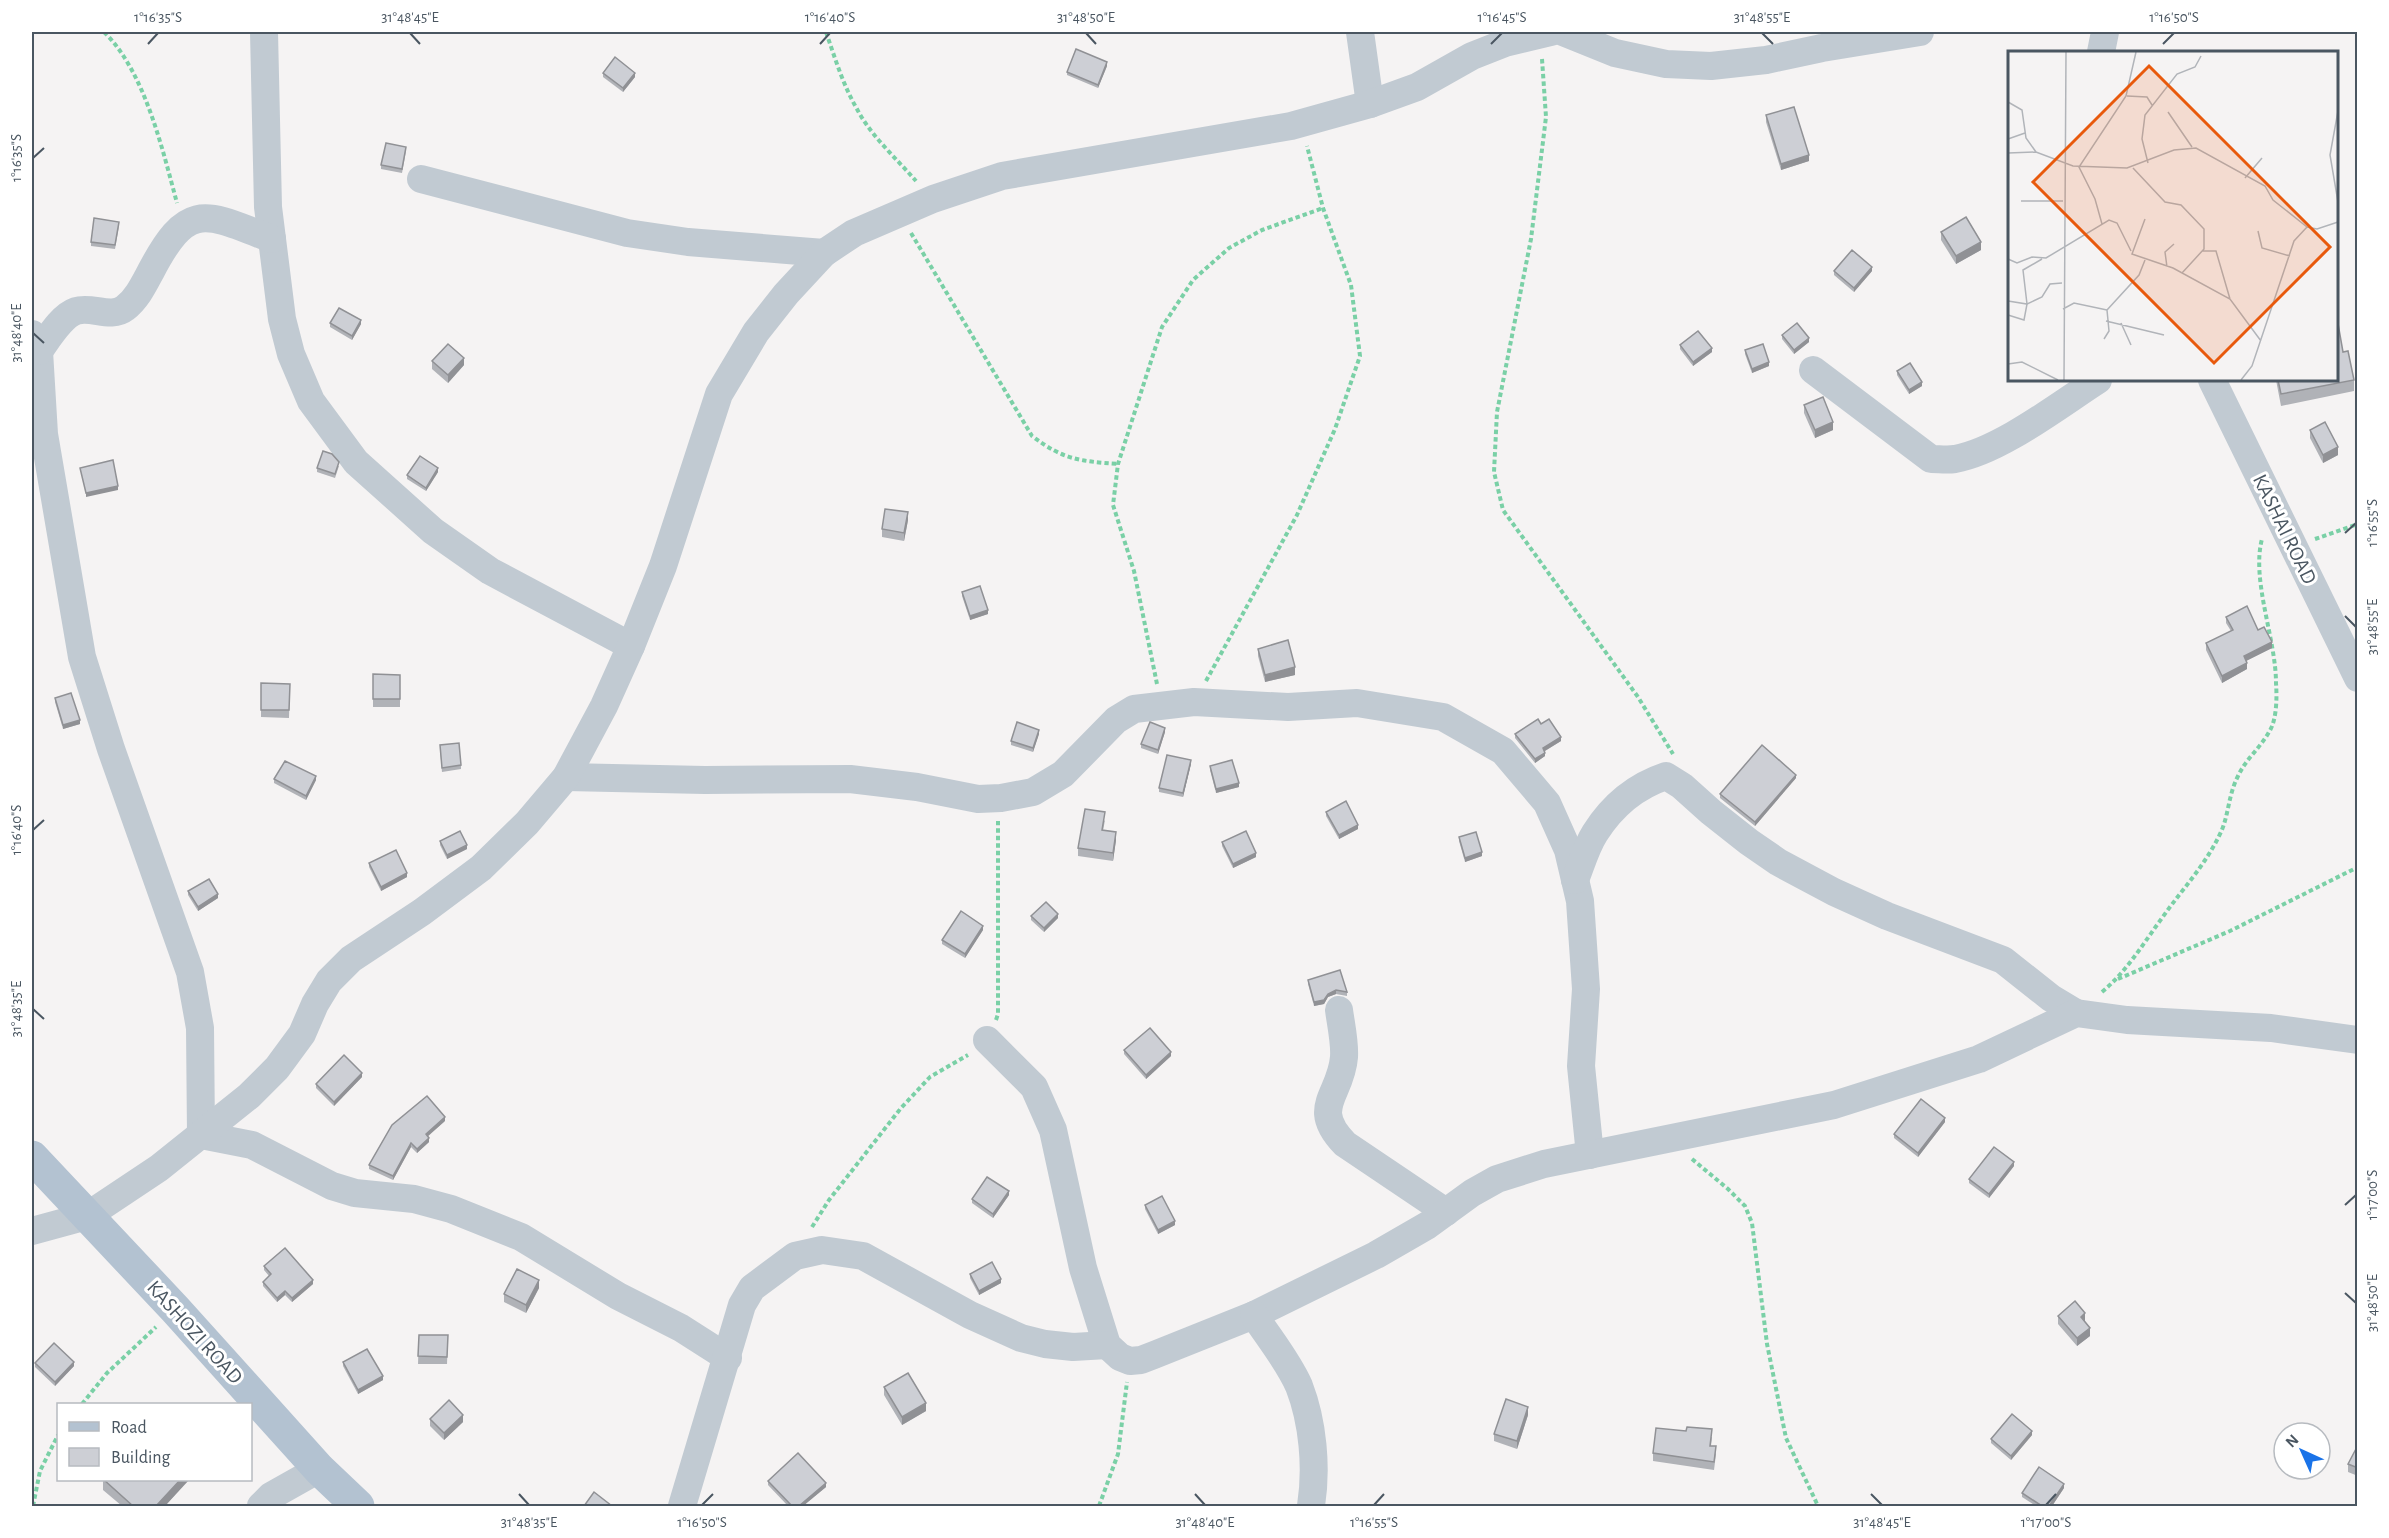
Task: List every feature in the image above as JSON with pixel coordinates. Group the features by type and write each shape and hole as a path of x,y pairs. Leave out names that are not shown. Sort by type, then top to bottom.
{"main road":[{"name":"KASHOZI ROAD","path":"32,1157 175,1309 319,1469 358,1506"}],"street":[{"path":"264,32 268,207 282,319 291,354 311,401 356,462 433,531 490,571 631,646"},
{"path":"1360,32 1370,104"},
{"path":"32,1231 87,1216 159,1168 249,1096 277,1068 302,1034 315,1004 329,981 351,959 422,912 481,868 527,823 566,777 604,706 663,566 719,394 756,332 786,294 824,253 854,233 933,199 1002,176 1178,147 1302,123 1370,104 1417,87 1472,56 1505,43 1551,32 1615,53 1666,64 1712,66 1766,60 1920,32"},
{"path":"2102,51 2105,32"},
{"path":"421,179 627,233 688,242 824,253"},
{"path":"201,1135 200,1028 190,972 111,748 82,657 44,434 35,342 75,311 113,313 124,309 141,289 173,233 193,219 207,218 232,224 272,239"},
{"path":"1813,370 1931,459 1954,459 2006,438 2096,381"},
{"name":"KASHAI ROAD","path":"2212,381 2358,678"},
{"path":"566,777 705,780 850,779 917,787 978,799 1000,798 1033,792 1062,774 1099,740 1116,720 1134,709 1194,702 1288,707 1357,703 1443,717 1503,751 1547,803 1568,850 1580,902 1586,989 1581,1066 1590,1155"},
{"path":"1575,880 1594,835 1602,824 1634,789 1666,776 1682,786 1710,813 1778,862 1834,892 1887,916 2003,960 2051,998 2076,1013 2127,1020 2271,1028 2358,1040"},
{"path":"1339,1010 1344,1057 1328,1110 1328,1123 1332,1131 1345,1144 1446,1212"},
{"path":"987,1041 1034,1087 1053,1130 1083,1268 1107,1345 1120,1357 1130,1360 1147,1358 1254,1315 1376,1256 1497,1179 1544,1164 1668,1140 1845,1101 1979,1059 2076,1013"},
{"path":"201,1135 252,1145 332,1186 355,1193 414,1199 478,1219 521,1237 618,1296 681,1328 728,1358"},
{"path":"682,1506 742,1305 752,1288 795,1256 822,1250 863,1256 970,1315 1021,1338 1045,1344 1073,1347 1107,1345"},
{"path":"1254,1315 1293,1376 1305,1406 1312,1450 1311,1506"},
{"path":"261,1506 271,1496 319,1469"}],"path":[{"path":"104,32 128,65 153,121 183,224"},
{"path":"826,32 845,84 858,111 873,132 933,199"},
{"path":"1551,32 1546,117 1531,239 1497,412 1494,472 1503,510 1638,697 1675,756"},
{"path":"1194,702 1297,515 1335,429 1360,356 1351,285 1323,208 1302,123"},
{"path":"1161,705 1134,572 1113,505 1118,464 1162,327 1193,280 1229,248 1254,234 1323,208"},
{"path":"899,214 1032,436 1054,452 1078,460 1118,464"},
{"path":"2294,546 2358,524"},
{"path":"2076,1013 2117,979 2198,873 2222,829 2230,792 2238,775 2270,731 2277,685 2276,660 2260,570 2260,549 2265,528"},
{"path":"795,1256 829,1200 908,1100 930,1077 987,1041 993,1029 998,1014 997,832 1000,798"},
{"path":"2117,979 2230,931 2358,867"},
{"path":"1668,1140 1728,1189 1745,1206 1752,1223 1767,1344 1786,1438 1818,1506"},
{"path":"83,1403 107,1373 175,1309"},
{"path":"1099,1506 1118,1454 1130,1360"},
{"path":"33,1506 40,1471 57,1437"}],"building":[{"path":"1076,49 1107,62 1098,85 1067,72"},
{"path":"615,57 635,73 623,88 603,73"},
{"path":"1794,107 1809,155 1781,164 1766,115"},
{"path":"386,143 406,147 402,169 381,165"},
{"path":"1966,217 1981,242 1956,256 1941,232"},
{"path":"94,218 119,222 115,245 91,242"},
{"path":"1852,250 1872,267 1854,288 1834,271"},
{"path":"339,308 361,320 352,336 330,323"},
{"path":"1797,323 1809,338 1794,350 1782,335"},
{"path":"2338,324 2343,352 2348,351 2354,380 2281,394 2278,381 2338,381"},
{"path":"1698,331 1712,348 1693,362 1680,345"},
{"path":"448,344 464,358 448,375 432,361"},
{"path":"1763,344 1769,362 1752,369 1745,350"},
{"path":"1910,363 1922,382 1909,390 1897,371"},
{"path":"1823,397 1833,422 1815,430 1804,405"},
{"path":"2325,422 2338,447 2323,455 2310,430"},
{"path":"323,451 332,454 339,462 335,474 317,468"},
{"path":"420,456 438,468 426,488 407,475"},
{"path":"113,460 118,486 86,493 80,468"},
{"path":"885,509 908,512 904,533 882,529"},
{"path":"980,586 988,610 970,616 962,592"},
{"path":"2247,606 2258,630 2264,627 2272,642 2244,656 2247,663 2222,676 2206,643 2233,630 2226,617"},
{"path":"1288,640 1295,667 1265,675 1258,649"},
{"path":"373,674 400,675 400,699 373,699"},
{"path":"261,683 290,684 289,710 261,710"},
{"path":"71,693 80,720 63,725 55,698"},
{"path":"1538,719 1541,724 1549,719 1561,737 1543,748 1545,753 1535,759 1515,734"},
{"path":"1017,722 1039,730 1033,748 1011,741"},
{"path":"1150,722 1165,728 1158,750 1141,744"},
{"path":"459,743 461,765 442,768 440,745"},
{"path":"1762,745 1796,775 1755,822 1720,794"},
{"path":"1167,755 1191,760 1183,793 1159,788"},
{"path":"1232,760 1239,783 1216,789 1210,766"},
{"path":"285,761 316,776 306,796 274,779"},
{"path":"1346,801 1358,825 1339,835 1326,812"},
{"path":"1085,809 1105,812 1102,830 1116,832 1113,853 1078,848"},
{"path":"460,831 467,845 447,855 440,841"},
{"path":"1246,831 1256,853 1233,864 1222,842"},
{"path":"1476,832 1482,852 1465,858 1459,837"},
{"path":"396,850 407,873 381,887 369,863"},
{"path":"209,879 218,894 198,907 188,891"},
{"path":"1046,902 1058,914 1044,928 1031,916"},
{"path":"961,911 983,926 965,954 942,940"},
{"path":"1340,970 1347,992 1336,990 1328,994 1324,1000 1314,1002 1308,980"},
{"path":"1150,1028 1171,1052 1146,1075 1124,1050"},
{"path":"344,1055 362,1073 334,1102 316,1084"},
{"path":"427,1096 445,1117 426,1134 429,1138 417,1149 411,1143 393,1176 369,1165 392,1125"},
{"path":"1921,1099 1945,1118 1918,1153 1894,1134"},
{"path":"1994,1147 2014,1162 1989,1194 1969,1179"},
{"path":"987,1177 1009,1191 993,1214 972,1199"},
{"path":"1162,1196 1175,1221 1158,1230 1145,1205"},
{"path":"285,1248 313,1280 292,1298 285,1291 277,1298 263,1282 271,1274 264,1266"},
{"path":"992,1262 1001,1279 979,1291 970,1274"},
{"path":"517,1269 539,1280 526,1305 504,1294"},
{"path":"2075,1301 2085,1313 2081,1317 2090,1328 2077,1338 2058,1316"},
{"path":"419,1335 448,1335 447,1357 418,1356"},
{"path":"54,1343 74,1362 55,1382 35,1363"},
{"path":"367,1349 383,1376 358,1390 343,1362"},
{"path":"908,1373 926,1403 902,1417 884,1387"},
{"path":"1506,1399 1528,1407 1517,1441 1494,1434"},
{"path":"449,1400 463,1415 444,1433 430,1419"},
{"path":"2012,1414 2032,1431 2011,1456 1991,1439"},
{"path":"1687,1427 1712,1429 1710,1446 1716,1446 1714,1462 1653,1453 1656,1428 1686,1431"},
{"path":"2358,1445 2358,1468 2348,1464"},
{"path":"798,1453 826,1483 799,1506 792,1506 768,1481"},
{"path":"2039,1467 2064,1484 2049,1506 2042,1506 2022,1493"},
{"path":"105,1481 179,1481 156,1506 133,1506"},
{"path":"594,1492 612,1506 584,1506"}]}
